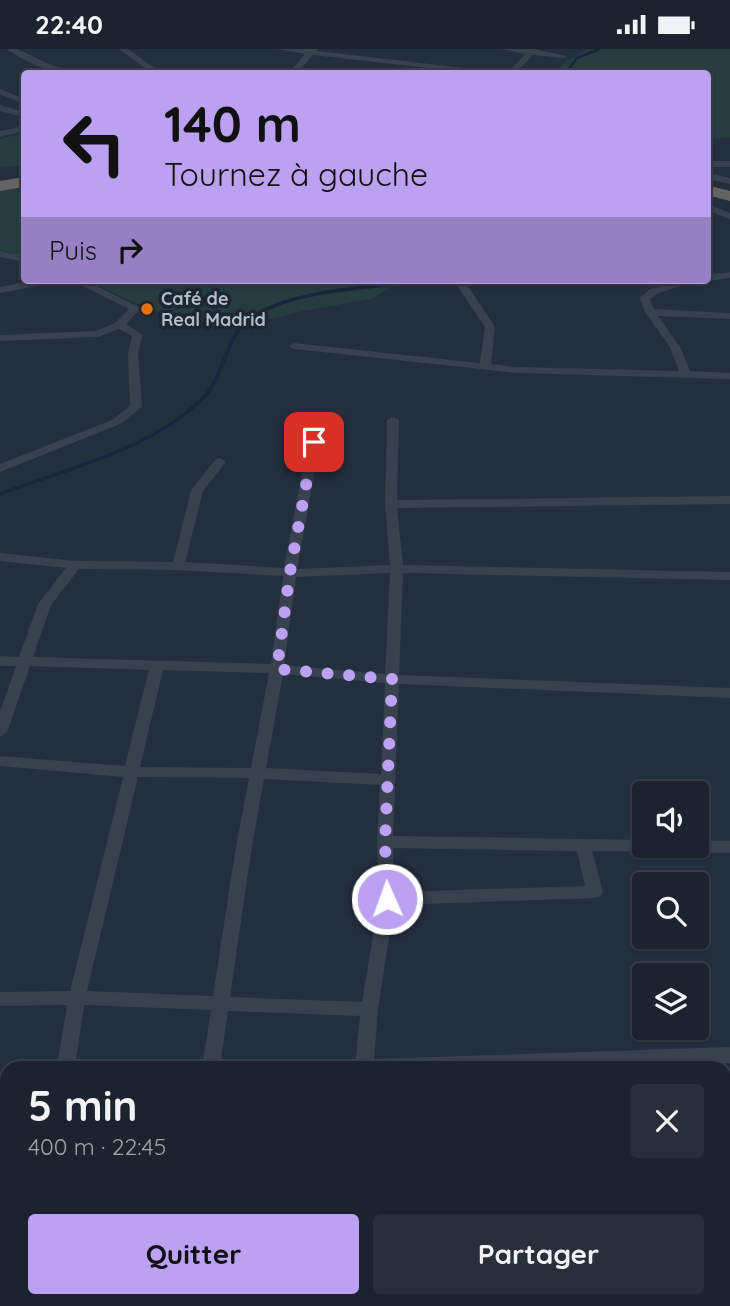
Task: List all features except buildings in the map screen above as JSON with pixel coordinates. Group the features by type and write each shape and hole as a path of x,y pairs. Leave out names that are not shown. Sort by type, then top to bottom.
{"highway":[{"path":"0,179 21,176"},
{"path":"0,186 21,182"},
{"path":"711,184 730,189"},
{"path":"711,191 730,196"}],"street":[{"path":"11,49 48,67 61,70"},
{"path":"123,49 152,69 147,70"},
{"path":"280,49 462,70"},
{"path":"389,62 397,49"},
{"path":"505,49 533,50 563,56"},
{"path":"515,70 533,50"},
{"path":"294,70 312,51"},
{"path":"0,91 21,101"},
{"path":"0,107 21,114"},
{"path":"0,134 21,130"},
{"path":"711,164 730,164"},
{"path":"711,177 730,181"},
{"path":"711,209 730,216"},
{"path":"0,254 21,258"},
{"path":"711,276 730,275"},
{"path":"0,290 32,284"},
{"path":"0,338 98,334 119,325 136,308 84,284"},
{"path":"461,284 491,327 485,367"},
{"path":"680,284 654,291 645,298 650,313 675,347 686,376"},
{"path":"650,313 730,316"},
{"path":"0,468 116,422 136,407 133,353 138,335 119,325"},
{"path":"294,347 485,367 730,376"},
{"path":"365,1061 369,1009 387,899 385,842 397,569 391,504 393,420"},
{"path":"212,1061 277,669 290,572 314,442"},
{"path":"178,566 197,490 220,462"},
{"path":"391,504 730,500"},
{"path":"0,557 75,565 178,566 290,572 397,569 730,576"},
{"path":"0,732 46,604 75,565"},
{"path":"0,661 277,669 392,679 730,693"},
{"path":"67,1061 78,998 157,666"},
{"path":"0,761 130,772 258,773 387,780"},
{"path":"385,842 730,847"},
{"path":"387,899 595,892 583,845"},
{"path":"0,999 78,998 369,1009"},
{"path":"547,1061 730,1055"}],"green space":[{"path":"587,49 730,49 730,138 711,139 711,70 558,70 565,62"},
{"path":"21,134 21,165 0,168 0,139"},
{"path":"21,184 21,256 0,250 0,187"},
{"path":"94,284 392,284 372,299 303,311 226,330 144,307"}],"waterway":[{"path":"568,70 577,58 599,49"},
{"path":"0,494 132,445 181,417 210,389 237,333 255,315 295,299 397,284"}],"place":[{"name":"Café de Real Madrid","path":"147,309"}],"route":[{"path":"314,442 290,572 277,669 392,679 385,842 387,899"}]}
